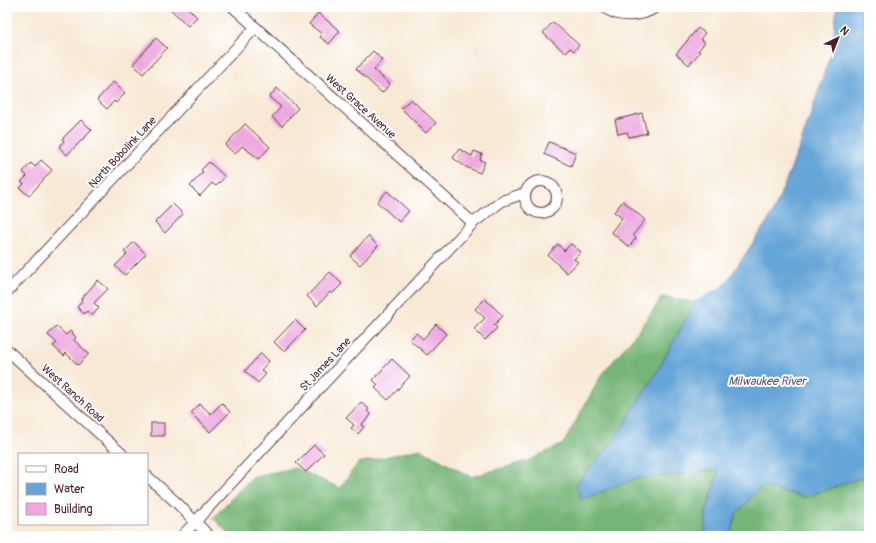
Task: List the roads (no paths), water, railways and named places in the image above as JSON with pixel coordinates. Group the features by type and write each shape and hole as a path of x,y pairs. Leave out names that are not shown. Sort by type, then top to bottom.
{"street":[{"name":"West Grace Avenue","path":"233,7 473,223"},
{"path":"604,7 608,10 631,16 649,13 656,7"},
{"name":"North Bobolink Lane","path":"7,292 255,28"},
{"name":"St James Lane","path":"182,536 473,223 502,201 526,193"},
{"name":"West Ranch Road","path":"7,350 121,453"},
{"path":"148,477 209,536"}],"water":[{"name":"Milwaukee River","path":"837,7 869,7 869,475 805,497 762,486 736,514 731,536 705,536 706,513 719,470 634,479 581,500 576,484 613,442 657,372 695,302 724,286 773,213 801,143 832,50"}]}
